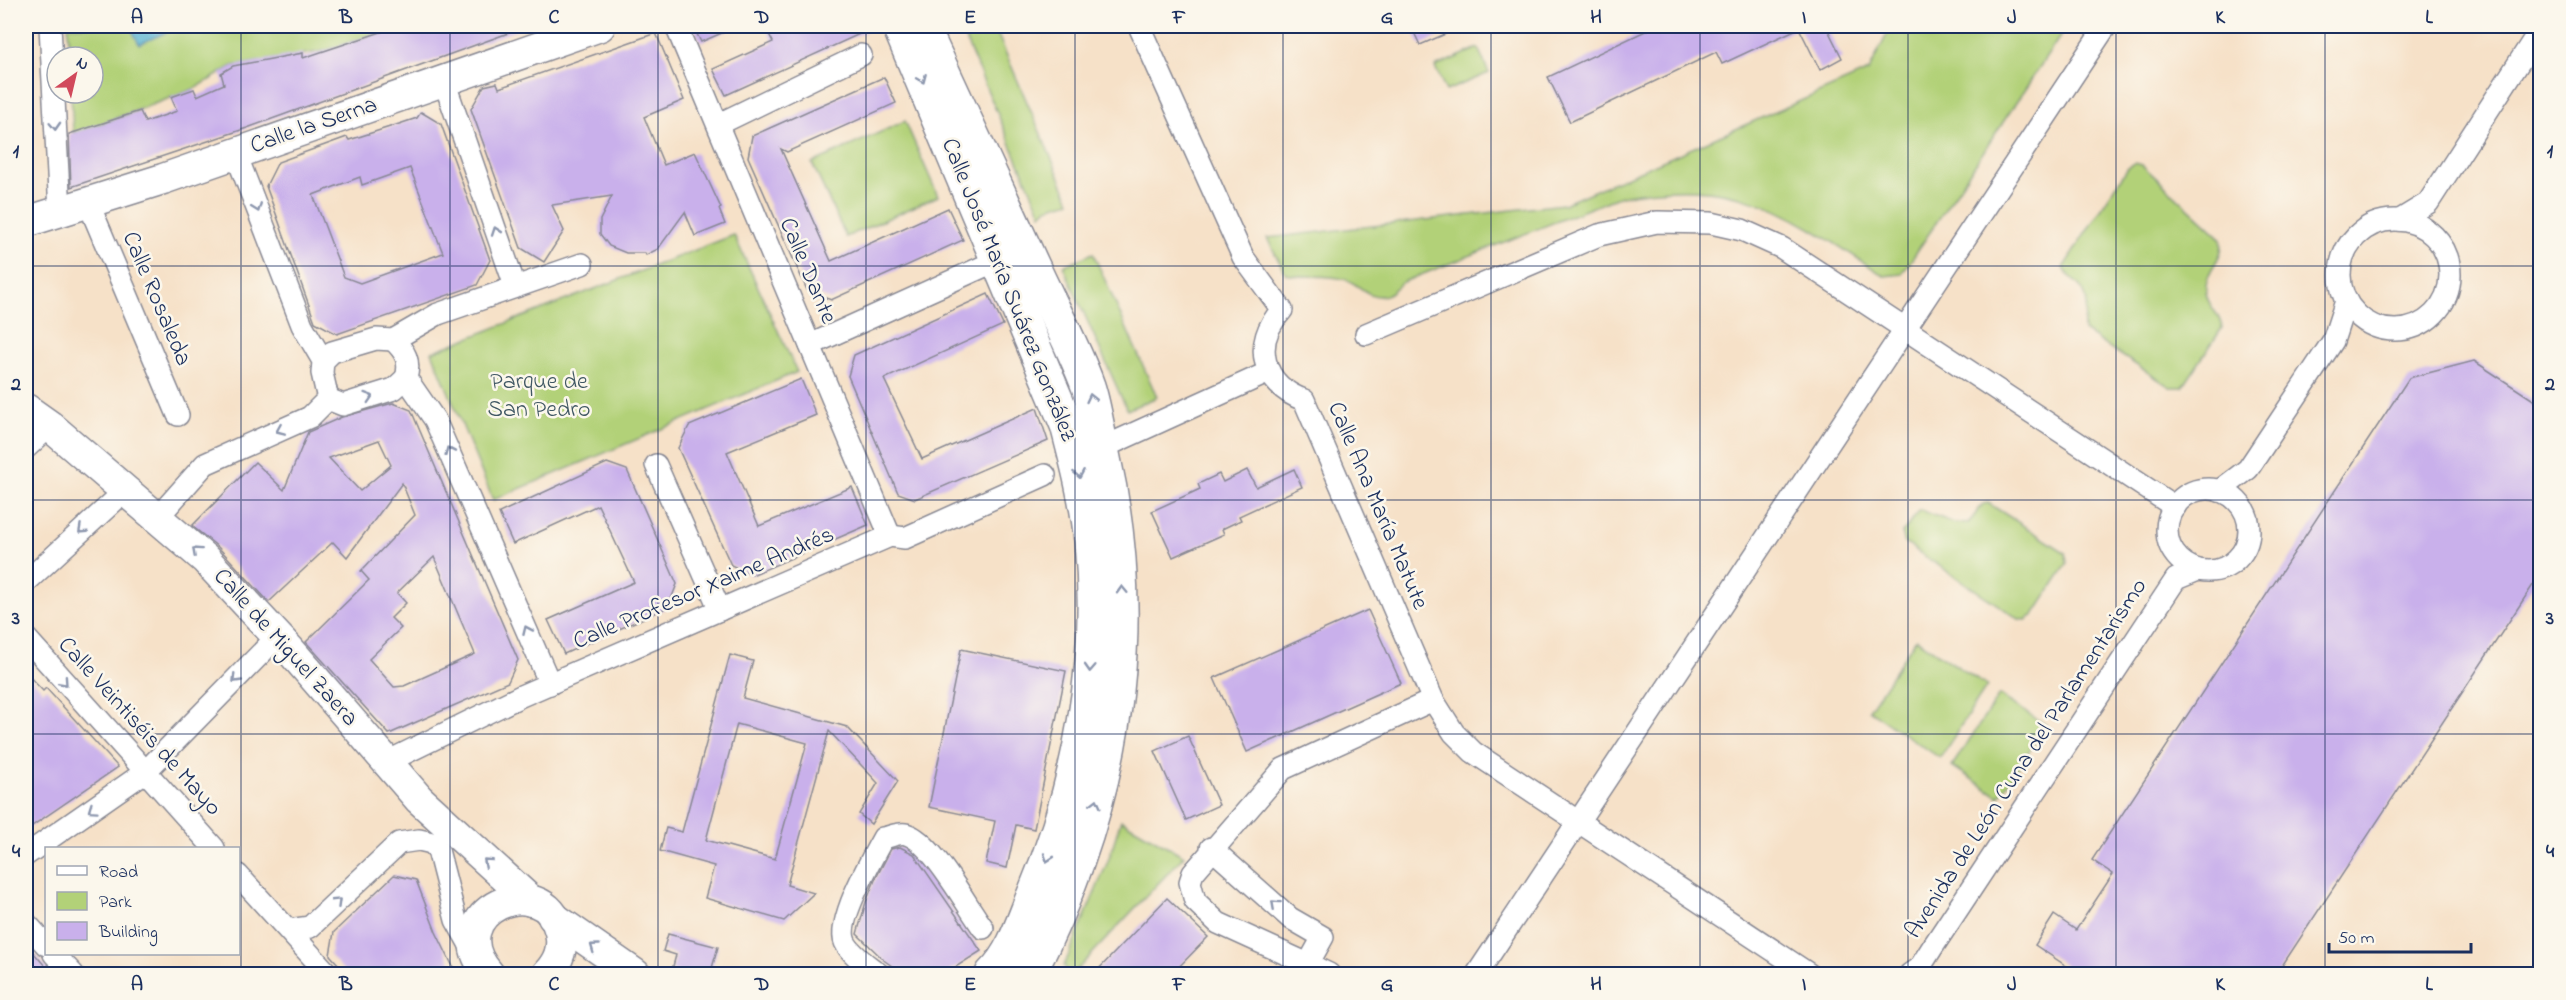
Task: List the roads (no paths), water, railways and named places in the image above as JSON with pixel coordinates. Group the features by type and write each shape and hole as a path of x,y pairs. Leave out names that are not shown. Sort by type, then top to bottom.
{"main road":[{"name":"Calle José María Suárez González","path":"898,26 1005,257 1067,425 1077,464 1091,542 1094,613 1089,686 1078,752 1062,817 1045,868 1017,934 1004,960 992,975"},
{"name":"Calle José María Suárez González","path":"922,26 1088,386 1117,527 1121,564 1122,638 1117,704 1088,833 1050,934 1029,975"},
{"path":"987,168 986,196 1005,257 1039,316 1063,332"}],"street":[{"name":"Calle Rosaleda","path":"50,26 74,207 178,415"},
{"name":"Calle la Serna","path":"26,222 236,154 600,26"},
{"name":"Calle Dante","path":"676,26 890,536"},
{"path":"1102,448 1269,372 1264,343 1271,324 1282,310 1243,257 1139,26"},
{"path":"1477,975 2106,26"},
{"name":"Avenida de León Cuna del Parlamentarismo","path":"2219,491 2248,469 2332,341 2346,301 2341,284 2341,267 2346,250 2369,226 2400,220 2428,203 2541,30"},
{"path":"719,124 861,55"},
{"path":"444,81 515,286"},
{"path":"236,154 302,325 323,361"},
{"path":"2428,203 2431,232"},
{"path":"2346,301 2357,315 2372,325 2389,330 2407,330 2423,324 2441,306 2451,280 2449,262 2442,246 2431,232 2400,220"},
{"path":"1366,334 1599,235 1657,222 1711,223 1742,230 1782,248 2175,507 2183,498 2194,492 2219,491 2230,495 2240,504"},
{"path":"810,345 1005,257"},
{"path":"328,399 321,373 323,361 332,352 376,339 393,340 438,314 582,264"},
{"path":"2332,341 2372,325"},
{"path":"328,399 343,405 394,389 406,378 409,367 404,350 393,340"},
{"name":"Calle Ana María Matute","path":"1269,372 1280,387 1304,400 1433,699 1454,733 1473,752 1809,975"},
{"path":"406,378 435,420 550,684"},
{"path":"158,517 206,464 310,417 328,399"},
{"name":"Calle de Miguel Zaera","path":"26,409 50,426 126,490 205,560 277,637 438,818 542,909 635,975"},
{"path":"26,448 50,426"},
{"path":"656,465 720,610"},
{"name":"Avenida de León Cuna del Parlamentarismo","path":"2176,579 2198,570 2223,568 2235,562 2243,552 2249,528 2240,504 2248,469"},
{"name":"Calle Profesor Xaime Andrés","path":"387,762 550,684 890,536 905,538 1045,475"},
{"path":"26,582 126,490"},
{"name":"Avenida de León Cuna del Parlamentarismo","path":"1916,972 2176,579 2177,556 2170,544 2168,532 2169,519 2175,507"},
{"path":"2177,556 2198,570"},
{"path":"26,855 145,772 277,637"},
{"name":"Calle Veintiséis de Mayo","path":"26,639 212,847"},
{"path":"1329,975 1218,923 1194,900 1190,882 1198,864 1211,848 1283,769 1433,699"},
{"path":"871,970 850,950 844,940 843,929 862,874 883,838 903,833 916,838 933,857 982,928"},
{"path":"289,930 310,927 399,843 419,840 432,843 438,850 456,920 482,967"},
{"path":"1211,848 1290,918 1323,937 1308,964"},
{"path":"240,877 328,975"},
{"path":"482,967 475,934 483,916 504,901 542,909 559,928 561,947 556,964 547,975"},
{"path":"26,922 45,944"},
{"path":"55,955 74,975"}],"water":[{"path":"130,26 181,26 139,44"}],"park label":[{"name":"Parque de San Pedro","path":"539,396"}]}
